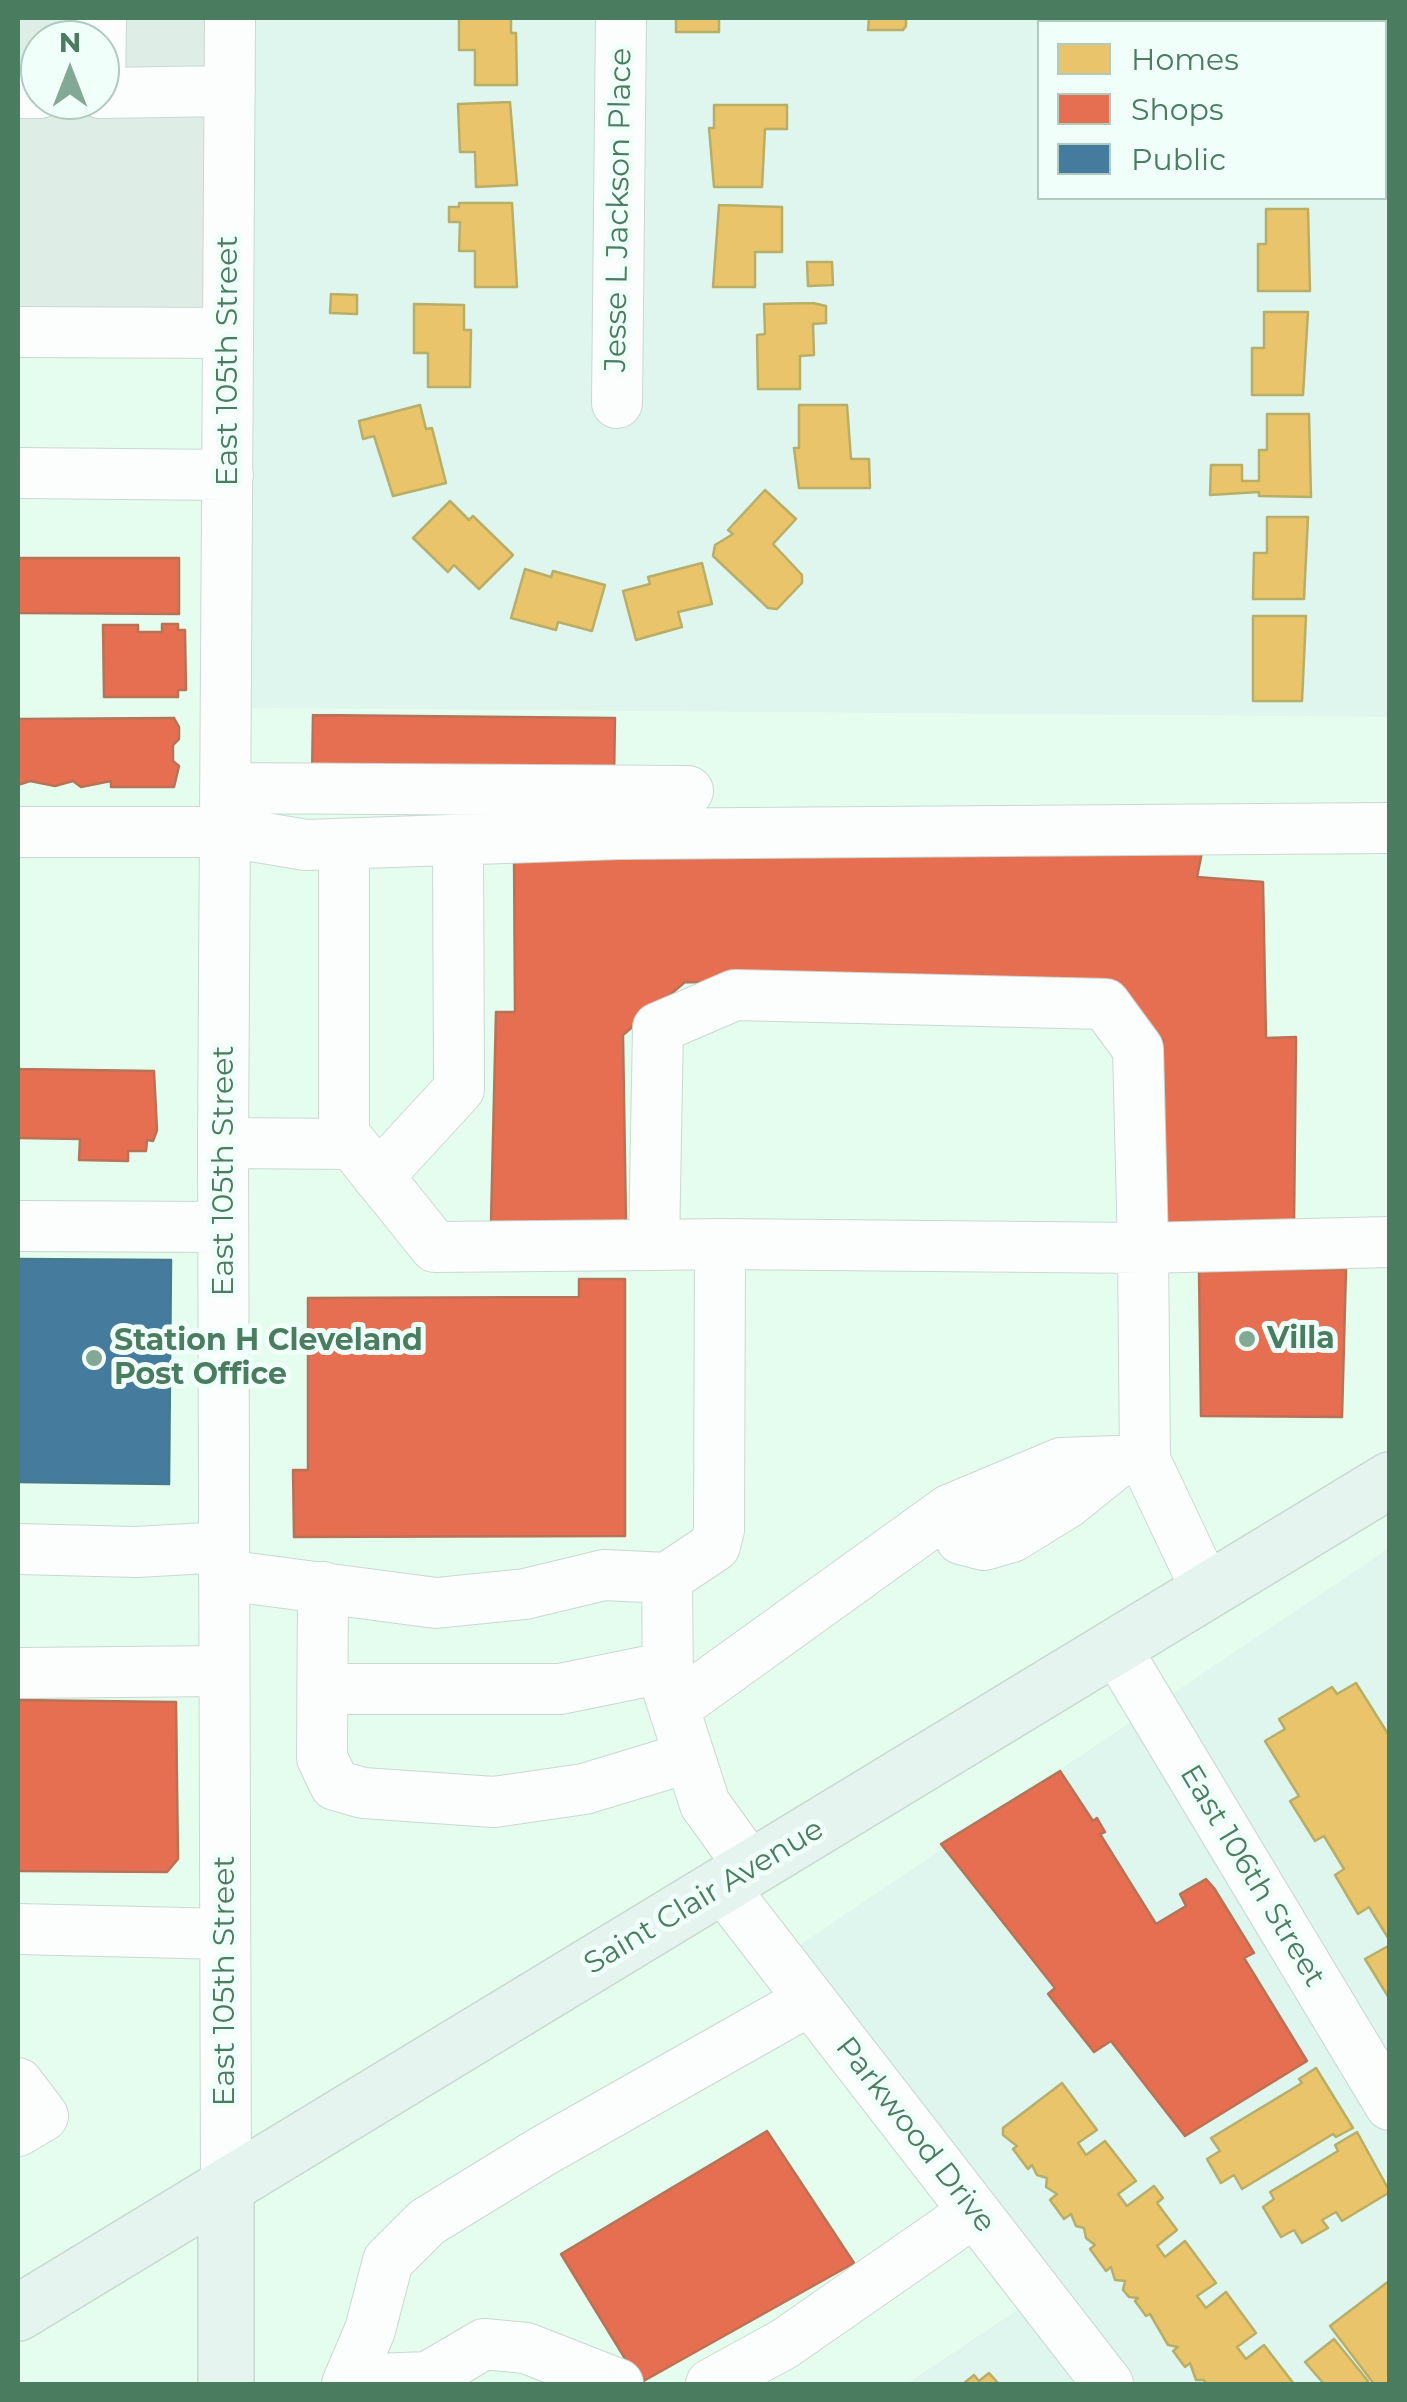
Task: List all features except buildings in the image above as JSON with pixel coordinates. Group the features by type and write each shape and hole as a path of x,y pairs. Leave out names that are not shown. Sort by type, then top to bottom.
{"main road":[{"name":"Saint Clair Avenue","path":"18,2314 1390,1480"},
{"name":"East 105th Street","path":"226,2187 226,2384"}],"street":[{"name":"East 105th Street","path":"226,2187 223,1143 230,18"},
{"name":"Jesse L Jackson Place","path":"617,402 621,18"},
{"path":"120,93 230,91"},
{"path":"18,332 227,333"},
{"path":"18,474 228,476"},
{"path":"18,832 228,810 688,791"},
{"path":"228,810 306,845 618,834 1390,828"},
{"path":"223,1143 361,1160 459,1089 458,840"},
{"path":"344,844 361,1160 435,1247 720,1244 1142,1248 1390,1242"},
{"path":"654,1245 658,1028 734,994 1105,1004 1138,1049 1142,1248 1132,1460 1207,1590"},
{"path":"18,1226 223,1227"},
{"path":"18,1549 136,1552 224,1561 323,1586 436,1603 525,1594 604,1574 667,1578 715,1546 719,1530 720,1244"},
{"path":"323,1688 672,1688 949,1510 1062,1463 1132,1460"},
{"name":"Parkwood Drive","path":"667,1578 672,1688 705,1804 736,1877 810,2000 1108,2384"},
{"path":"323,1586 322,1758 334,1785 363,1793 494,1802 584,1788 690,1758"},
{"name":"East 106th Street","path":"1115,1647 1390,2105"},
{"path":"18,1673 224,1671"},
{"path":"18,1928 225,1934"},
{"path":"618,2384 526,2348 484,2344 428,2377 349,2382 388,2261 427,2222 542,2151 810,2000"},
{"path":"18,2083 43,2116 18,2131"},
{"path":"710,2384 784,2344 974,2212"}],"shaded area":[{"path":"18,18 230,18 227,333 18,332"},
{"path":"230,18 1389,18 1389,717 228,708"},
{"path":"18,332 227,333 228,708 1389,717 1389,1548 779,1959 1039,2295 906,2384 18,2384"},
{"path":"1389,1480 1389,2384 906,2384 1038,2296 722,1886"}],"place":[{"name":"Villa","path":"1247,1339"},
{"name":"Station H Cleveland Post Office","path":"94,1358"}]}
